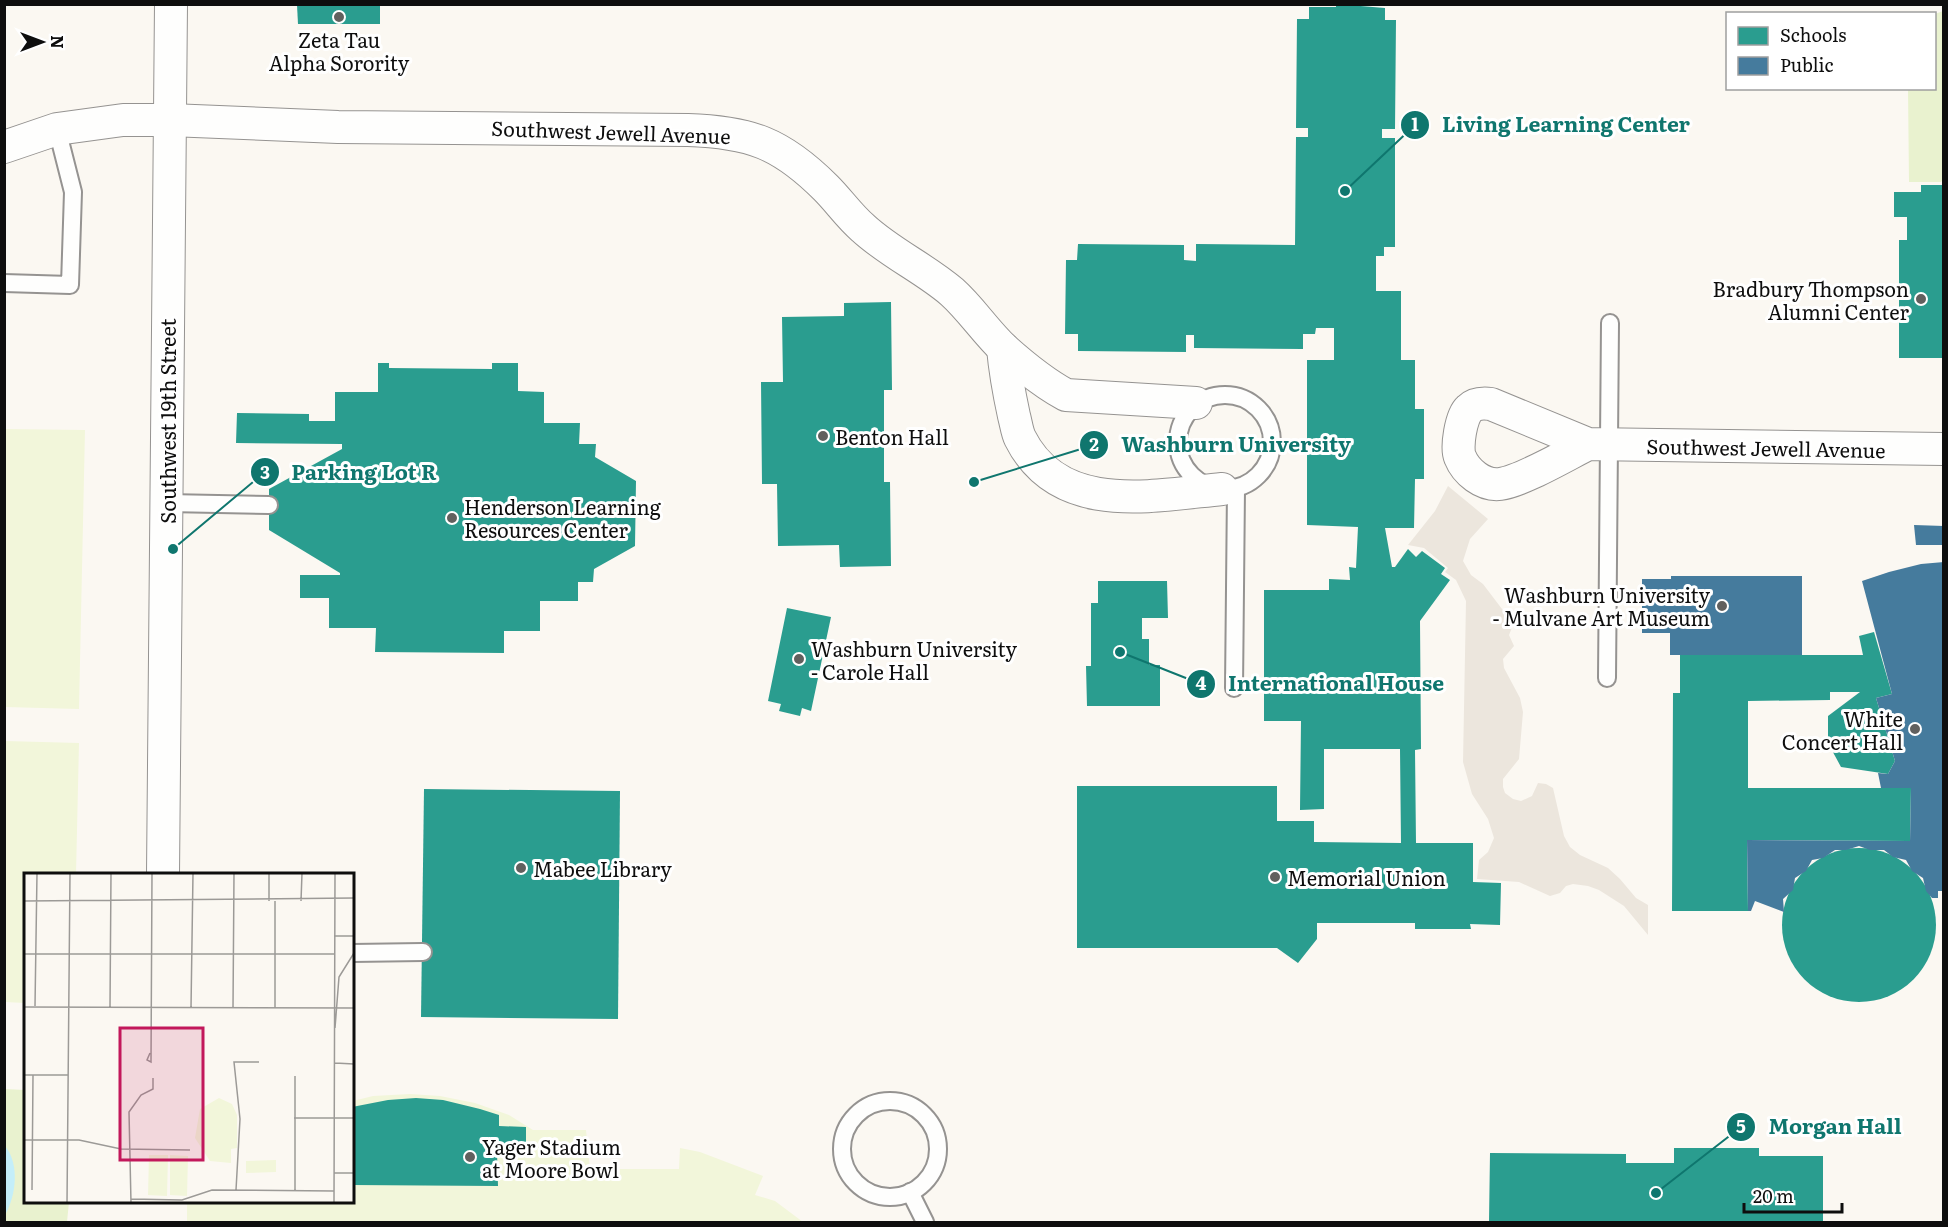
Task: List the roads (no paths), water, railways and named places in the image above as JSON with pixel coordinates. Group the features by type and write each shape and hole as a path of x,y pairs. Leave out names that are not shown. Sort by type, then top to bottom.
{"street":[{"name":"Southwest 19th Street","path":"164,873 171,4"},
{"name":"Southwest Jewell Avenue","path":"4,147 57,129 123,120 338,127 688,130 721,131 749,136 775,147 804,168 869,233 934,277 953,293 1003,348 1066,395 1196,404"},
{"path":"1003,348 1006,381 1019,436 1036,464 1058,481 1083,492 1114,496 1229,489"},
{"name":"Southwest Jewell Avenue","path":"1598,444 1944,449"}],"lane":[{"path":"4,283 70,285 73,192 57,129"},
{"path":"1607,678 1598,444 1610,323"},
{"path":"1214,395 1235,395 1248,400 1260,409 1269,422 1273,439 1269,460 1255,479 1229,489 1206,486 1192,476 1180,459 1177,440 1183,419 1196,404 1214,395"},
{"path":"1229,489 1234,688"},
{"path":"166,503 269,505"},
{"path":"354,953 423,952"},
{"path":"888,1101 909,1104 918,1109 932,1125 938,1147 933,1169 927,1179 910,1192 884,1197 872,1194 851,1178 845,1166 842,1147 846,1128 859,1112 868,1106 888,1101"},
{"path":"910,1192 925,1222"}],"water":[{"path":"5,1146 13,1162 15,1180 12,1199 5,1215"}],"place":[{"name":"Zeta Tau Alpha Sorority","path":"339,17"},
{"name":"Living Learning Center","path":"1345,191"},
{"name":"Bradbury Thompson Alumni Center","path":"1921,299"},
{"name":"Benton Hall","path":"823,436"},
{"name":"Washburn University","path":"974,482"},
{"name":"Henderson Learning Resources Center","path":"452,518"},
{"name":"Parking Lot R","path":"173,549"},
{"name":"Washburn University - Mulvane Art Museum","path":"1722,606"},
{"name":"International House","path":"1120,652"},
{"name":"Washburn University - Carole Hall","path":"799,659"},
{"name":"White Concert Hall","path":"1915,729"},
{"name":"Mabee Library","path":"521,868"},
{"name":"Memorial Union","path":"1275,877"},
{"name":"Yager Stadium at Moore Bowl","path":"470,1157"},
{"name":"Morgan Hall","path":"1656,1193"}]}
